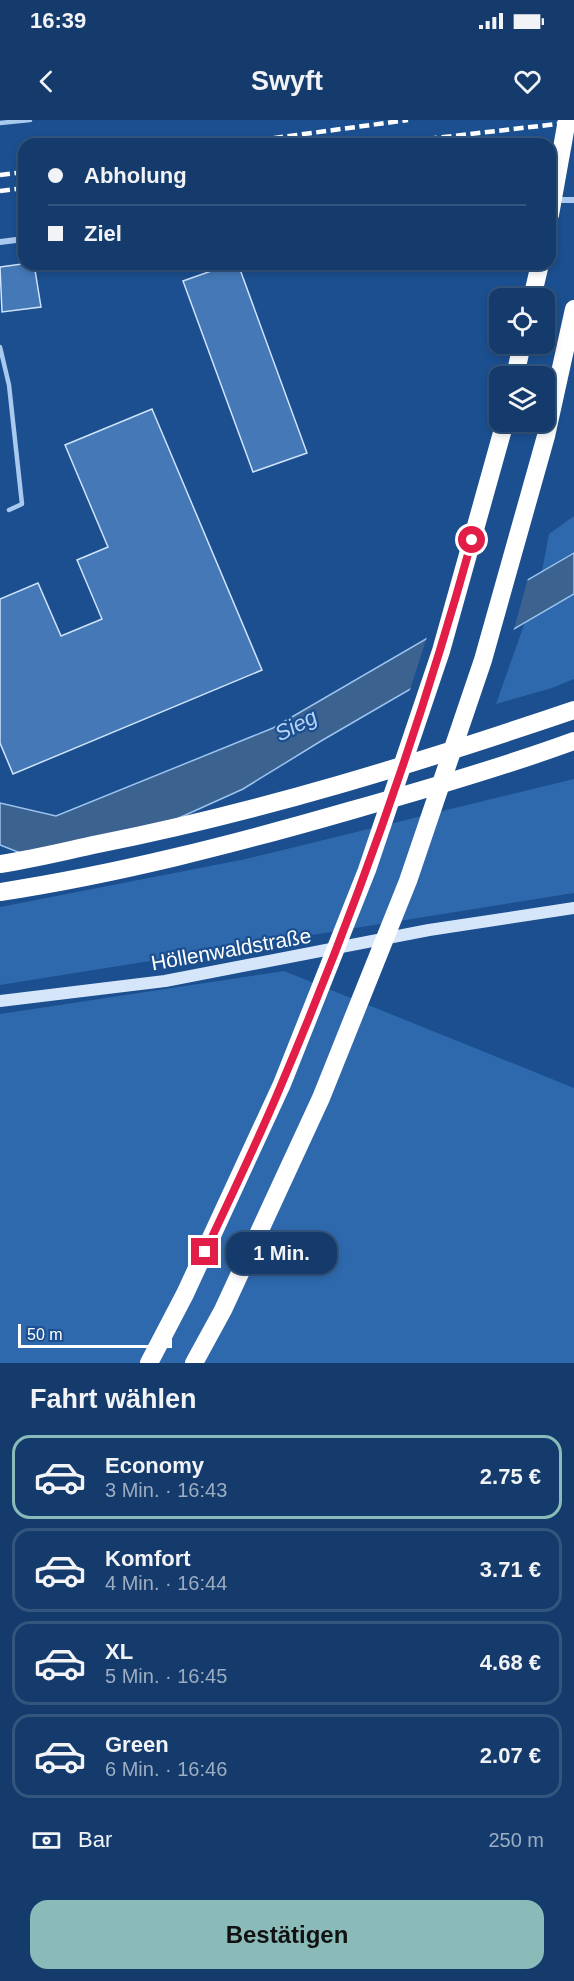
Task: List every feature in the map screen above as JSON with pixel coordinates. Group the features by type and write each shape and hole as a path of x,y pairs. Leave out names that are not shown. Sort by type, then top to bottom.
{"highway":[{"path":"556,181 567,120"},
{"path":"534,288 539,270"},
{"path":"194,1363 223,1310 321,1098 408,882 483,660 546,436 574,309"},
{"path":"149,1363 185,1294 282,1084 367,870 441,651 502,432"},
{"path":"0,864 148,834 274,803 393,768 574,710"},
{"path":"0,892 145,864 272,833 523,760 574,741"}],"street":[{"path":"556,201 574,200"},
{"path":"0,242 18,240"},
{"name":"Höllenwaldstraße","path":"0,1001 165,981 429,930 574,908"}],"lane":[{"path":"0,123 30,120"},
{"path":"0,347 9,386 22,504 9,510"}],"shaded area":[{"path":"574,516 574,553 542,571 549,534"},
{"path":"574,594 574,679 552,688 496,704 525,622"},
{"path":"574,779 574,893 0,985 0,907 246,859"},
{"path":"284,971 574,1088 574,1363 0,1363 0,1014"}],"water":[{"name":"Sieg","path":"574,553 574,594 243,789 139,836 28,856 0,845 0,803 56,816 273,728"}],"pier":[{"path":"529,575 513,632 409,693 428,634"}],"building":[{"path":"18,265 18,270 35,270 41,307 2,312 0,267"},
{"path":"214,270 240,270 307,453 253,472 183,281"},
{"path":"152,409 262,670 13,774 0,743 0,599 38,583 61,636 102,619 77,560 108,547 65,445"}],"railway":[{"path":"274,138 408,120"},
{"path":"436,138 574,122"},
{"path":"0,175 18,173"},
{"path":"0,191 18,189"}],"route":[{"path":"205,1252 282,1084 367,870 441,651 472,540"}]}
